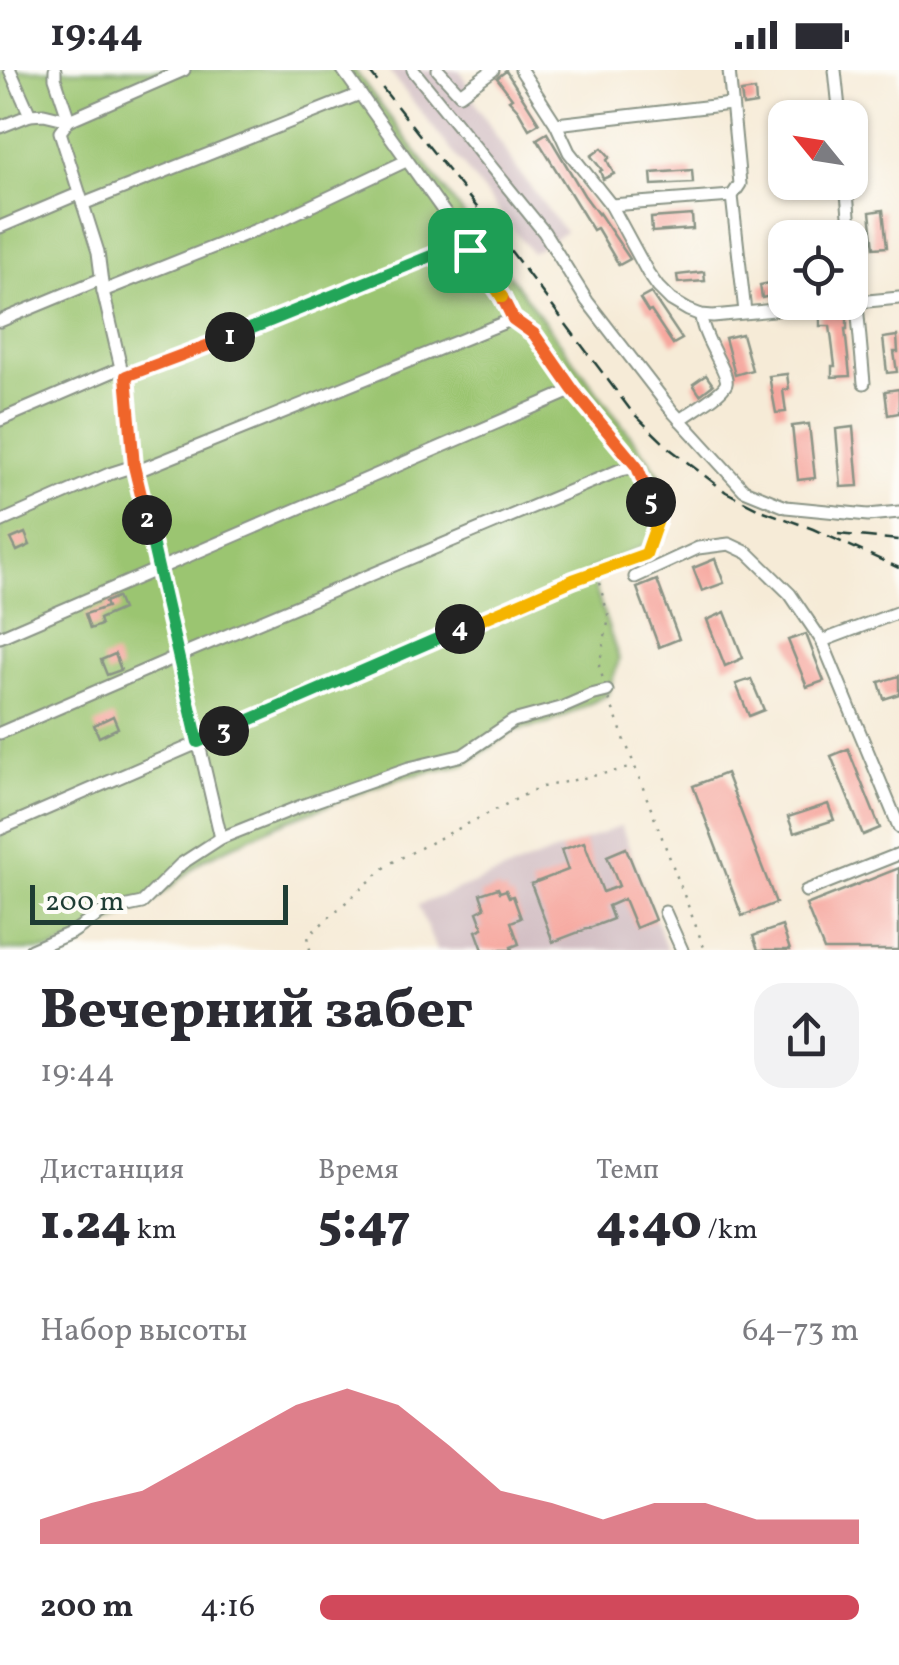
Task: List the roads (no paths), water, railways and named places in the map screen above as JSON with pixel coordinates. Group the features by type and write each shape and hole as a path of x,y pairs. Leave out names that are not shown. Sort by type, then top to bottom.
{"street":[{"path":"10,70 30,114"},
{"path":"55,70 69,120"},
{"path":"184,70 69,120 60,132 98,252 102,285 124,372 134,469 221,838"},
{"path":"0,829 595,572 646,554 658,520 637,467 573,390 534,334 513,319 498,288 343,70"},
{"path":"413,70 544,232 587,302 680,420 744,490 786,507 868,515 899,512"},
{"path":"438,70 460,94 493,70"},
{"path":"521,70 570,152 611,206 648,273 670,300 701,316 768,310"},
{"path":"730,70 740,184 732,196 745,312"},
{"path":"835,70 838,100"},
{"path":"0,226 360,94"},
{"path":"556,124 731,104"},
{"path":"0,127 30,114 69,120"},
{"path":"0,321 280,220 406,161"},
{"path":"611,206 732,196"},
{"path":"0,420 124,372 244,332 436,254 470,250"},
{"path":"868,301 899,298"},
{"path":"680,420 726,384 724,371 704,335 701,316"},
{"path":"0,522 109,474 134,469 513,319"},
{"path":"859,320 864,383"},
{"path":"0,637 573,390"},
{"path":"0,733 620,470 637,467"},
{"path":"635,577 698,548 729,544 748,554 790,594 822,641 899,828"},
{"path":"822,641 899,612"},
{"path":"30,950 73,932 104,911 142,903 181,864 221,838 409,768 464,754 513,721 606,691"},
{"path":"806,890 899,854"},
{"path":"665,912 682,950"}],"railway":[{"path":"368,70 632,412 670,449 726,492 899,568"},
{"path":"838,534 899,540"}]}
